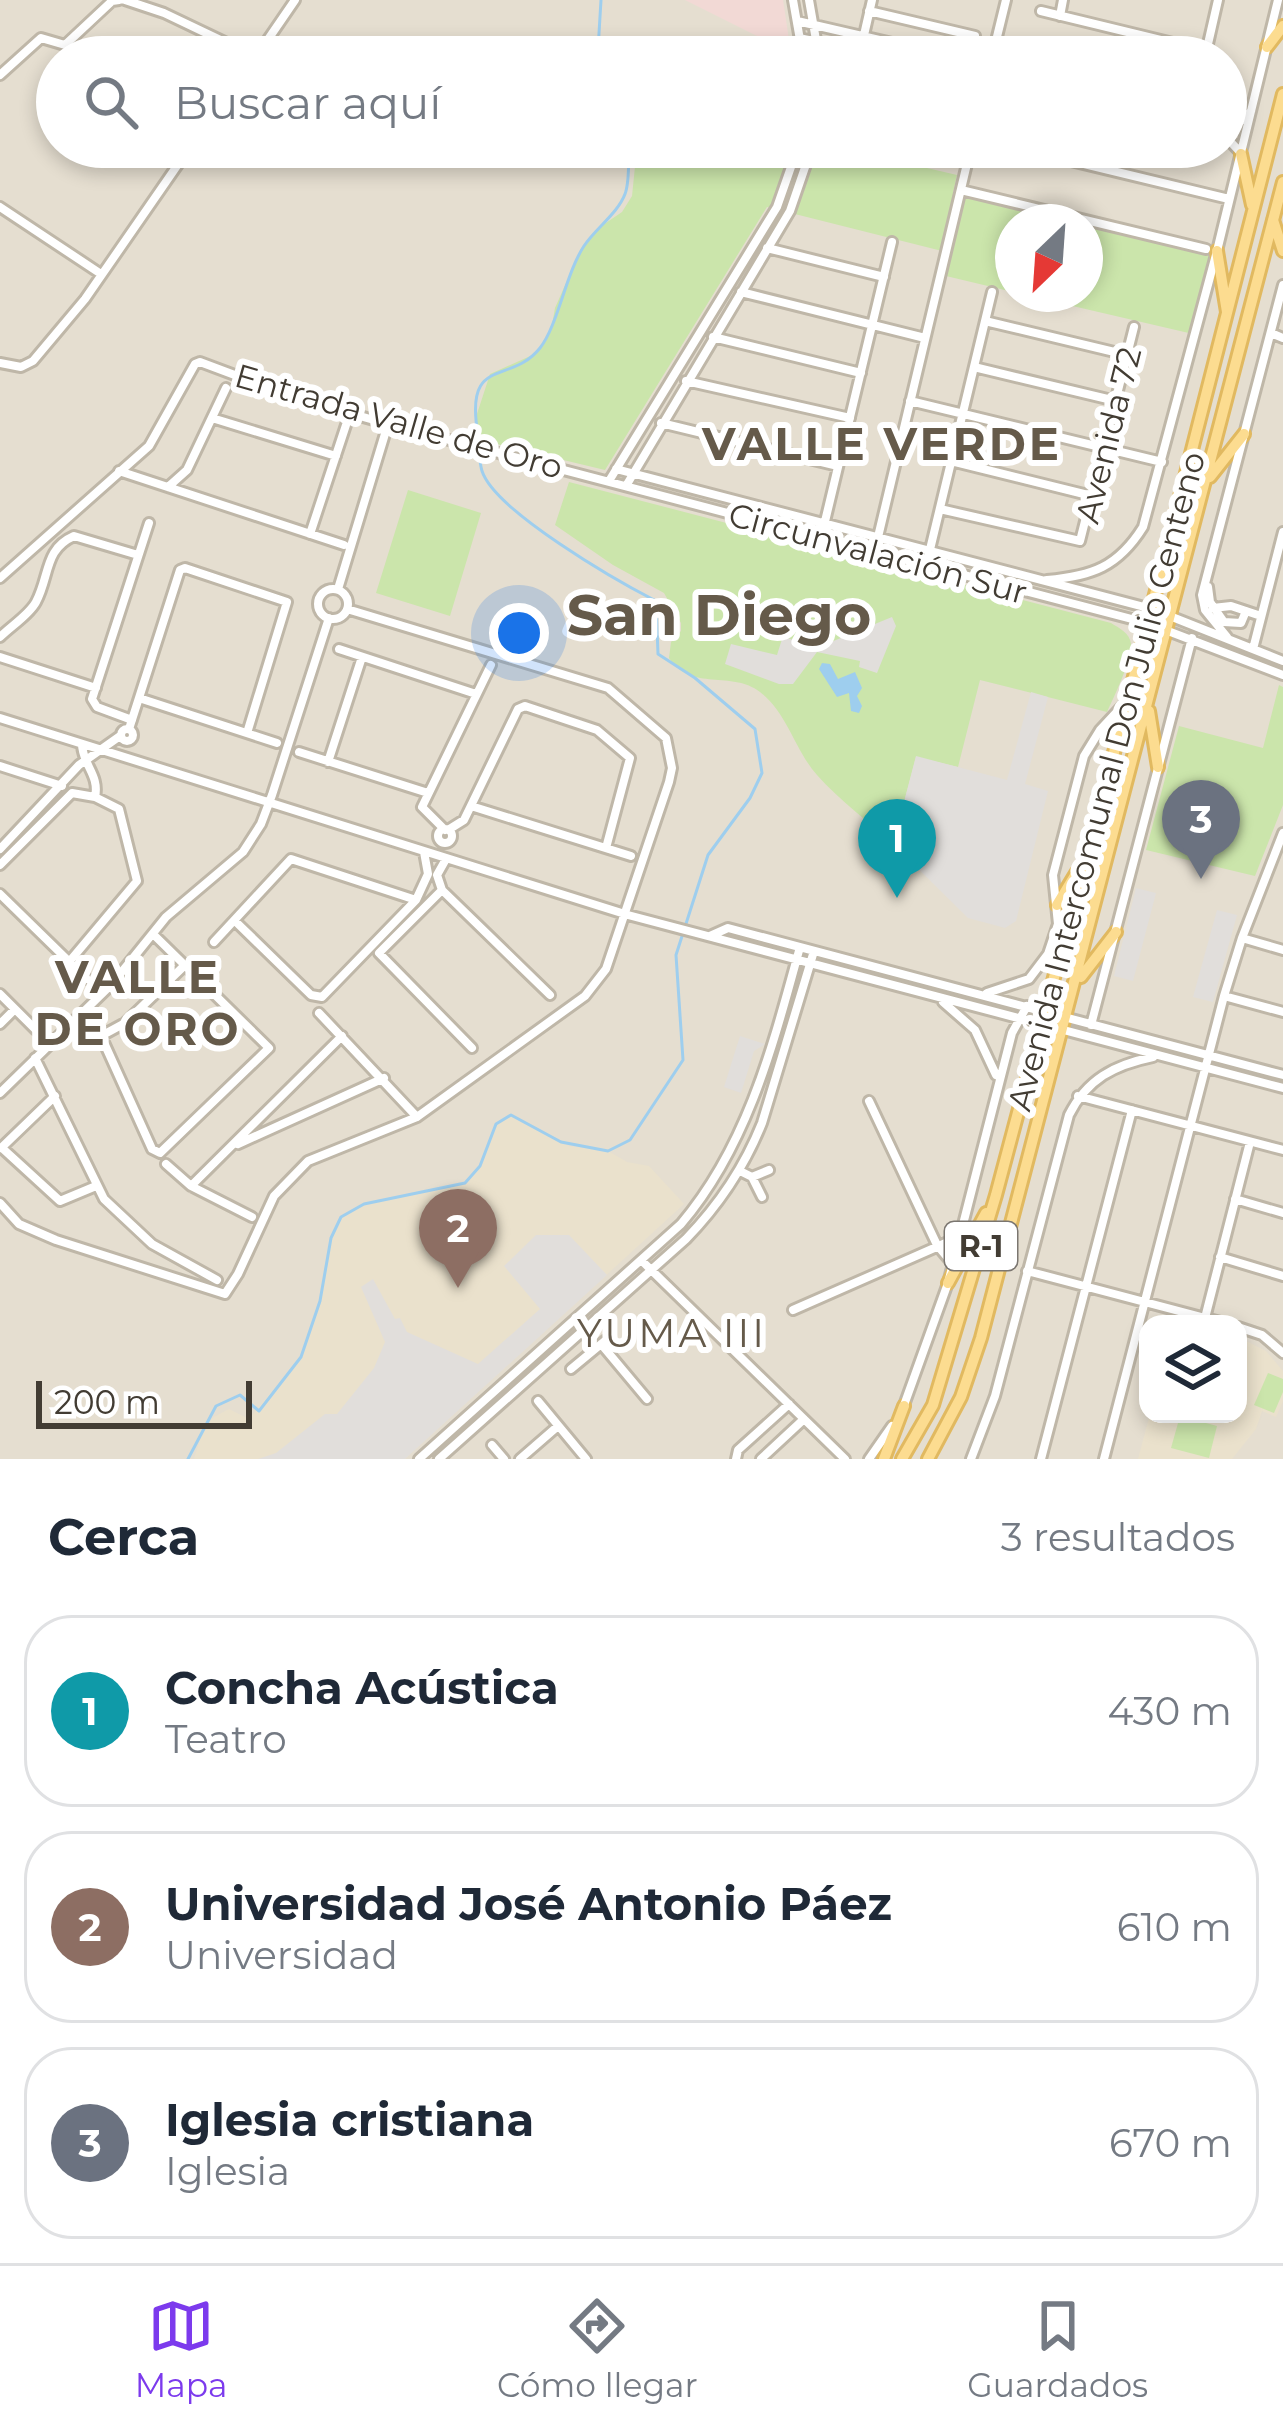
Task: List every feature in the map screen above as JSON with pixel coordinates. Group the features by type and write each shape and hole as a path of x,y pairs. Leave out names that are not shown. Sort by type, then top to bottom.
{"main road":[{"path":"1268,47 1283,26"},
{"name":"Avenida Intercomunal Don Julio Centeno","path":"902,1459 933,1405 996,1195 1283,94"},
{"path":"1244,168 1254,214"},
{"name":"Avenida Intercomunal Don Julio Centeno","path":"928,1459 961,1397 981,1338 1283,182"},
{"path":"1273,220 1283,250"},
{"path":"1212,250 1228,318"},
{"path":"1204,485 1244,434"},
{"path":"1148,705 1158,767"},
{"path":"1057,905 1085,859"},
{"path":"1076,984 1115,932"},
{"path":"948,1283 996,1195"},
{"path":"884,1459 904,1406"}],"street":[{"path":"74,36 112,1 122,0 207,36"},
{"path":"270,36 295,0"},
{"path":"794,0 800,36"},
{"path":"809,0 816,36"},
{"path":"864,35 872,0"},
{"path":"997,36 1006,0"},
{"path":"1060,16 1064,0"},
{"path":"1209,36 1218,0"},
{"name":"Avenida Intercomunal Don Julio Centeno","path":"1247,130 1278,0"},
{"path":"869,11 975,36"},
{"path":"1041,11 1136,36"},
{"path":"797,21 868,36"},
{"path":"0,76 36,42"},
{"path":"1247,115 1252,110"},
{"path":"0,363 20,367 33,362 86,299 175,168"},
{"path":"609,481 777,207 791,168"},
{"path":"626,486 797,195 805,168"},
{"path":"878,537 966,168"},
{"path":"1099,168 1229,200"},
{"name":"Avenida Intercomunal Don Julio Centeno","path":"1040,580 1102,571 1120,557 1142,527 1237,168"},
{"path":"961,190 1212,250"},
{"path":"0,207 101,274"},
{"path":"821,538 892,242"},
{"path":"767,248 884,278"},
{"name":"Avenida Intercomunal Don Julio Centeno","path":"1229,639 1202,603 1283,286"},
{"path":"740,292 925,338"},
{"path":"926,566 992,292"},
{"path":"985,321 1127,355"},
{"name":"Avenida 72","path":"940,509 1080,541 1134,327"},
{"path":"1271,333 1283,338"},
{"path":"713,337 861,373"},
{"name":"Entrada Valle de Oro","path":"0,578 148,446 197,362 296,398 609,481"},
{"path":"974,367 1115,400"},
{"path":"686,381 850,418"},
{"path":"168,487 187,470 226,388"},
{"path":"910,401 1162,462"},
{"path":"212,418 336,456"},
{"path":"661,423 838,466"},
{"path":"338,590 388,424"},
{"path":"310,534 346,425"},
{"path":"951,461 1092,496"},
{"name":"Circunvalación Sur","path":"616,469 1151,609 1283,662"},
{"path":"119,471 344,545"},
{"name":"Circunvalación Sur","path":"609,481 1148,623 1283,675"},
{"path":"138,762 128,731 92,700 148,523"},
{"path":"1253,649 1283,532"},
{"path":"0,637 35,604 53,551 68,538 139,555"},
{"path":"0,849 86,760 128,731 182,568 282,599 287,606 247,733"},
{"path":"1207,577 1213,608 1224,622 1240,623 1246,611"},
{"path":"328,589 338,590 345,595 347,609 338,618 329,618 321,613 318,599 328,589"},
{"path":"1268,590 1283,596"},
{"path":"1213,608 1262,616"},
{"path":"0,1203 19,1224 56,1240 224,1294 286,1179 324,1151 417,1117 585,996 606,969 628,915 672,768 665,738 608,688 347,609"},
{"path":"0,1093 112,984 176,908 243,852 269,804 329,618"},
{"path":"1229,639 1234,625"},
{"name":"Avenida Intercomunal Don Julio Centeno","path":"1091,1025 1192,638"},
{"path":"339,649 476,694"},
{"path":"0,657 96,688"},
{"path":"328,762 362,657"},
{"path":"446,830 423,812 428,793 491,664"},
{"path":"139,698 277,743"},
{"path":"980,994 1013,987 1039,968 1057,931 1053,874 1084,756 1128,700"},
{"path":"236,921 317,999 416,900 442,857 439,837 461,824 518,709 525,706 597,730 630,758 605,848"},
{"path":"0,718 628,915 1042,1026 1091,1025 1283,1075"},
{"path":"82,744 98,782 95,797"},
{"path":"299,752 428,793"},
{"path":"0,766 62,786"},
{"path":"0,865 67,796 95,797 119,809 137,881 69,962"},
{"path":"471,806 632,856"},
{"path":"1104,1459 1225,996 1283,833"},
{"path":"424,851 442,890 550,995"},
{"path":"214,942 291,860 416,900"},
{"path":"1268,869 1283,875"},
{"path":"442,890 380,953 472,1048"},
{"path":"0,894 87,979"},
{"path":"709,937 728,928 1027,1006 1046,1011 1064,1024 1158,1056 1283,1088"},
{"path":"154,934 185,965 268,1048 160,1153 152,1149 101,1036 125,1023 185,965"},
{"path":"1242,938 1283,950"},
{"path":"419,1459 641,1260 706,1195 738,1142 800,947"},
{"path":"439,1459 701,1224 740,1171 762,1124 814,951"},
{"path":"0,994 36,1030"},
{"path":"1225,996 1283,1012"},
{"path":"937,997 975,1030 998,1080"},
{"name":"Avenida Intercomunal Don Julio Centeno","path":"869,1459 904,1406 948,1283 998,1080 1012,1033 1027,1006"},
{"path":"0,1024 15,1009"},
{"path":"320,1013 417,1117"},
{"path":"190,1186 342,1036"},
{"name":"Avenida Intercomunal Don Julio Centeno","path":"970,1459 995,1396 1059,1146 1078,1096 1108,1070 1158,1056"},
{"path":"35,1058 104,1199 152,1244 217,1280"},
{"path":"229,1148 384,1078"},
{"path":"55,1096 1,1149 60,1201 96,1186"},
{"path":"1078,1096 1283,1150"},
{"path":"869,1101 937,1245 952,1263"},
{"path":"1041,1459 1132,1110"},
{"path":"1206,1315 1250,1142"},
{"path":"166,1164 190,1186 252,1217"},
{"path":"752,1178 769,1170"},
{"path":"740,1171 752,1178 762,1197"},
{"path":"1235,1199 1283,1213"},
{"path":"794,1310 958,1237"},
{"path":"1220,1257 1283,1276"},
{"path":"641,1260 845,1459"},
{"path":"1027,1271 1194,1315"},
{"path":"1247,1330 1262,1335 1283,1353"},
{"path":"583,1331 601,1344 647,1399"},
{"path":"571,1369 601,1344"},
{"path":"529,1360 538,1370"},
{"path":"538,1402 586,1459"},
{"path":"736,1459 738,1450 789,1404"},
{"path":"761,1459 804,1419"},
{"path":"520,1459 558,1426"},
{"path":"492,1445 504,1459"}],"shaded area":[{"path":"0,0 1283,0 1283,1459 0,1459"},
{"path":"685,0 783,0 788,36 757,36"},
{"path":"892,617 896,626 877,673 859,667 860,661 817,652 793,684 779,684 725,664 731,644 777,655 783,636 800,643 831,642"},
{"path":"1031,692 1048,697 1025,784 1048,791 1016,921 1005,928 968,918 893,844 916,756 1007,780"},
{"path":"1136,888 1156,893 1133,981 1114,976"},
{"path":"1217,910 1237,915 1213,1002 1193,997"},
{"path":"740,1036 765,1044 754,1051 741,1093 724,1087"},
{"path":"511,1115 569,1146 608,1151 627,1162 649,1166 684,1204 405,1459 194,1459 204,1427 214,1417 229,1409 249,1419 301,1357 320,1301 331,1238 341,1217 364,1204 465,1183 480,1166 496,1124"},
{"path":"536,1235 569,1235 607,1275 405,1459 258,1459 276,1453 325,1414 337,1414 374,1368 385,1342 361,1287 373,1279 407,1332 478,1364 540,1309 504,1266"},
{"path":"1247,1342 1266,1351 1283,1371 1283,1401 1276,1417 1262,1411 1256,1429 1232,1459 1138,1459 1148,1423 1247,1423"}],"green space":[{"path":"635,168 927,168 957,175 953,193 999,204 995,204 995,288 946,276 950,253 767,207 605,470 476,439 476,417 490,374 537,353 551,331 555,308 581,249 597,229 622,212 632,196"},
{"path":"1103,229 1212,255 1193,334 1098,312 1103,312"},
{"path":"569,482 1111,623 1130,640 1126,669 1107,712 980,680 958,767 916,757 893,844 817,775 760,692 737,682 689,675 669,658 681,623 664,593 555,525"},
{"path":"408,490 481,513 450,616 376,593"},
{"path":"1279,685 1283,687 1283,805 1255,876 1146,850 1179,726 1263,748"},
{"path":"1268,1373 1283,1379 1274,1413 1254,1405"},
{"path":"1178,1423 1217,1426 1209,1458 1171,1448"}],"water":[{"path":"822,663 830,664 838,679 855,672 862,688 857,696 862,706 859,713 851,711 849,693 837,697 819,669"}],"waterway":[{"path":"599,36 601,0"},
{"path":"478,435 475,410 484,382 540,348 578,257 625,194 628,168"},
{"path":"188,1459 216,1406 240,1395 259,1411 301,1357 320,1301 331,1238 341,1217 364,1204 465,1183 480,1166 496,1124 511,1115 561,1142 608,1151 630,1140 683,1060 676,955 708,855 750,798 762,773 755,729 695,678 658,654 656,601 559,544 509,505 482,471 479,452"}],"place":[{"name":"Iglesia cristiana","path":"1201,879"},
{"name":"Concha Acústica","path":"897,898"},
{"name":"Universidad José Antonio Páez","path":"458,1288"}],"district":[{"name":"VALLE VERDE","path":"882,443"},
{"name":"San Diego","path":"719,614"},
{"name":"VALLE DE ORO","path":"138,1002"},
{"name":"YUMA III","path":"672,1333"}]}
